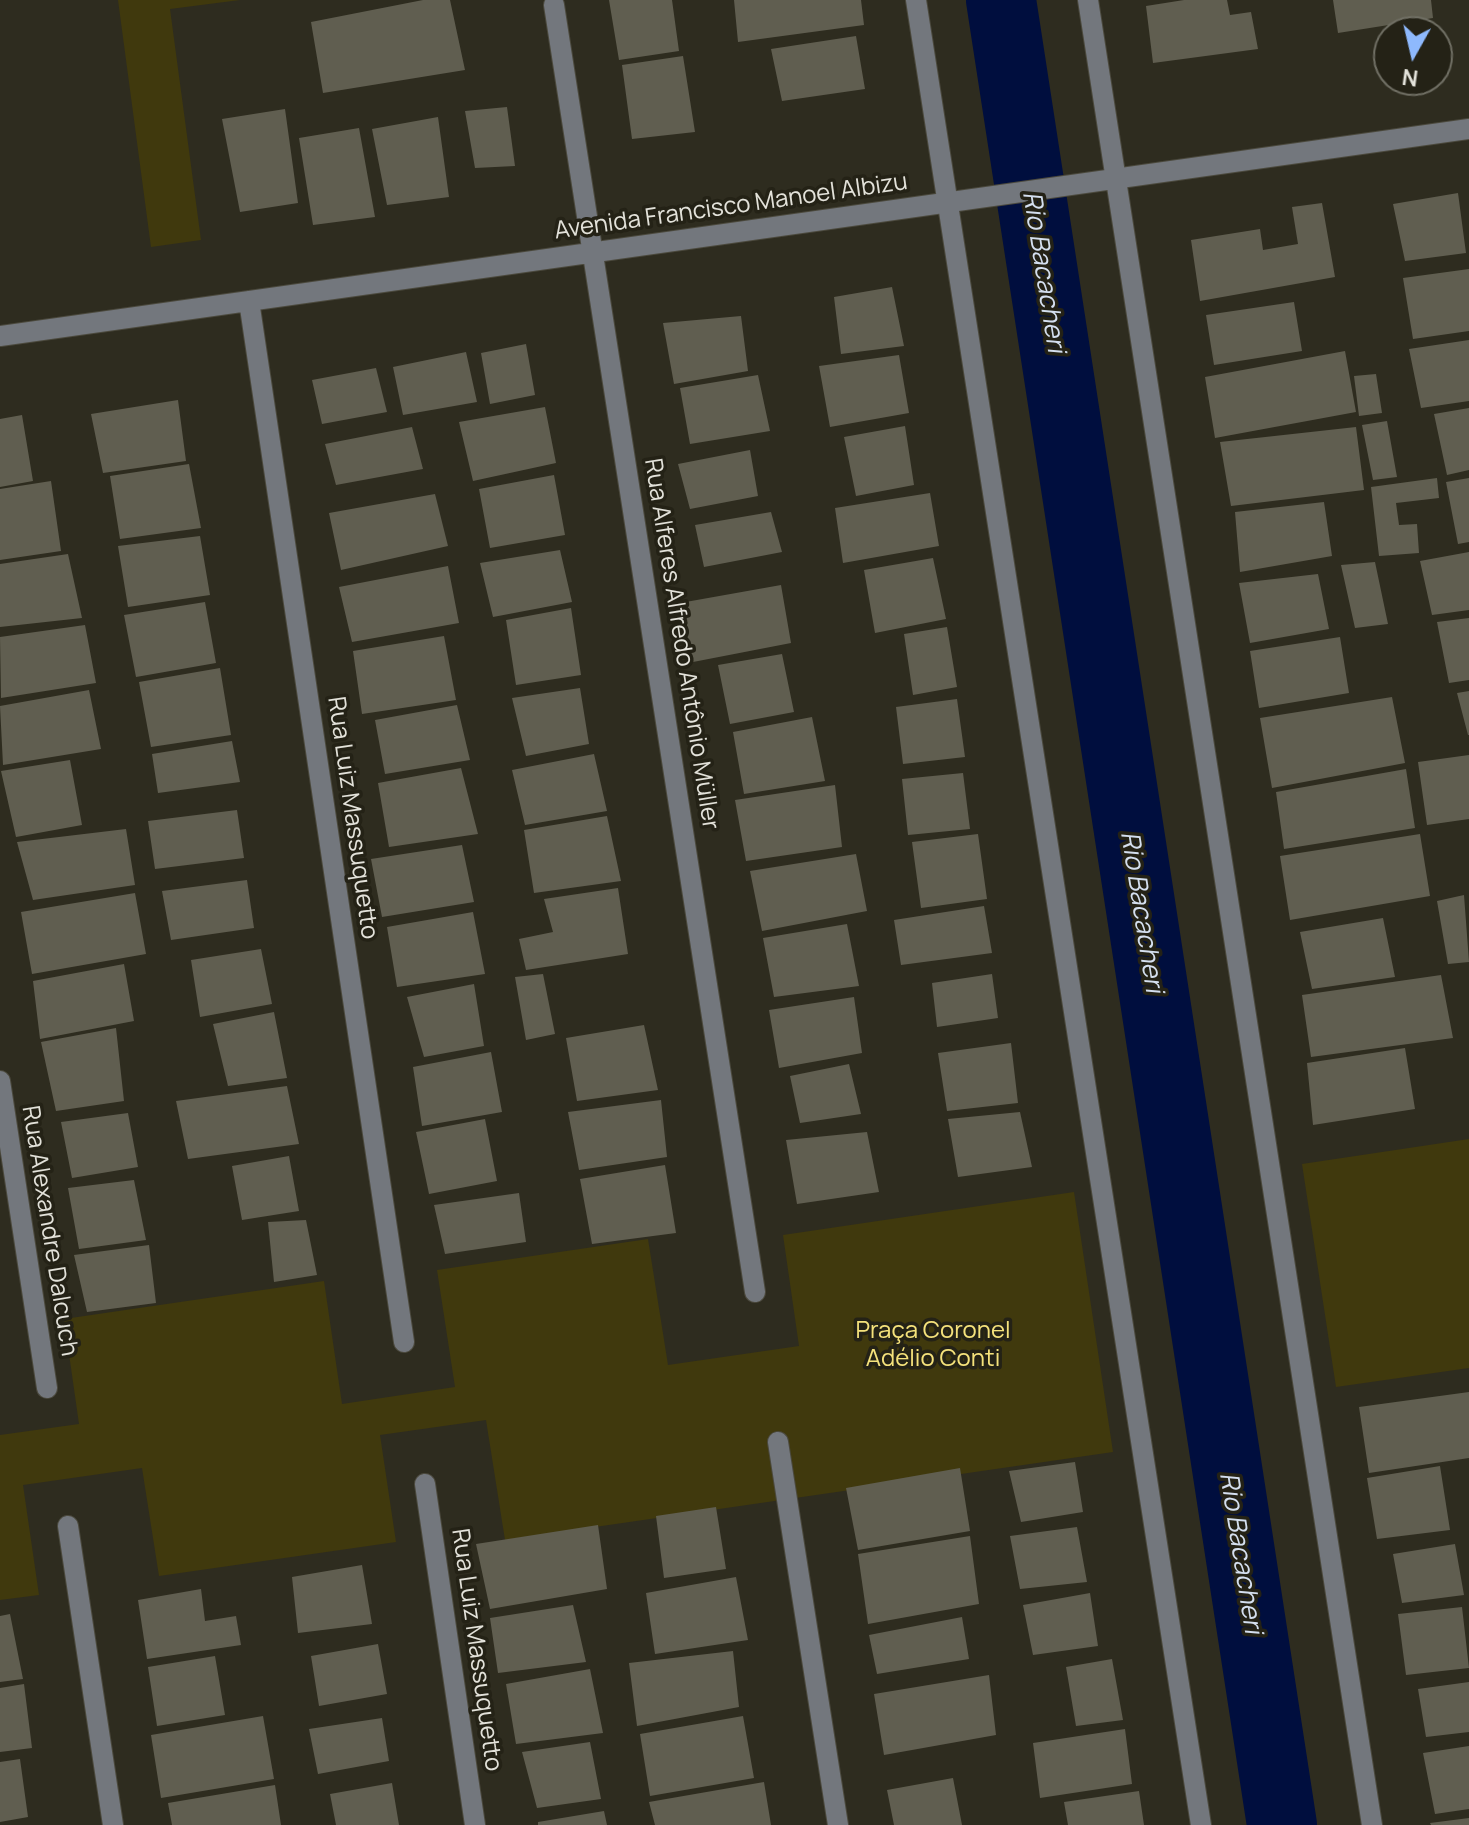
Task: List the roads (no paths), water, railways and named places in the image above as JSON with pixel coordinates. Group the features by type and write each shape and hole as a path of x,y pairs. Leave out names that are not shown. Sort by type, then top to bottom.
{"street":[{"path":"916,0 1201,1825"},
{"path":"1088,0 1372,1825"},
{"name":"Rua Alferes Alfredo Antônio Müller","path":"554,5 755,1292"},
{"name":"Avenida Francisco Manoel Albizu","path":"0,336 1469,129"},
{"name":"Rua Luiz Massuquetto","path":"249,301 404,1342"},
{"name":"Rua Alexandre Dalcuch","path":"0,1081 47,1388"},
{"path":"778,1442 838,1825"},
{"name":"Rua Luiz Massuquetto","path":"425,1484 475,1825"},
{"path":"68,1526 113,1825"}],"waterway":[{"name":"Rio Bacacheri","path":"1001,0 1282,1825"}],"park label":[{"name":"Praça Coronel Adélio Conti","path":"933,1345"}]}
